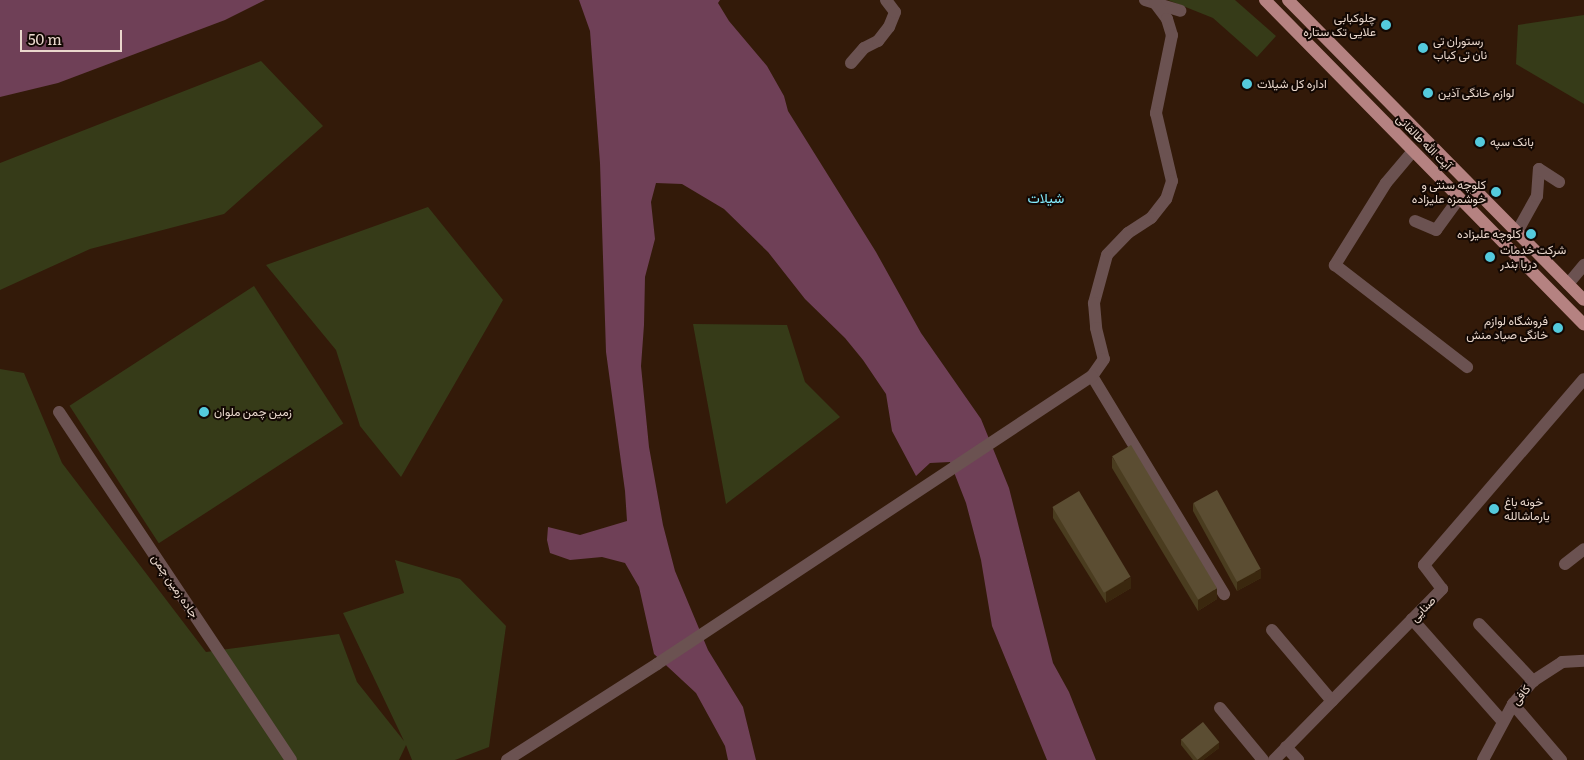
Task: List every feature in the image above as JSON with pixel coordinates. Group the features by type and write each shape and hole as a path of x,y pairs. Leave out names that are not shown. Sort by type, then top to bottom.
{"main road":[{"name":"آیت الله طالقانی","path":"1265,0 1584,325"},
{"name":"آیت الله طالقانی","path":"1288,0 1584,300"}],"street":[{"path":"851,63 864,48 878,41 889,27 895,12 886,0"},
{"path":"1150,2 1180,11"},
{"path":"507,760 946,475 1092,376 1104,358 1096,328 1094,303 1108,255 1128,233 1151,218 1166,198 1172,181 1156,113 1172,35 1167,19 1150,2"},
{"path":"1413,151 1386,183 1335,265 1468,367"},
{"path":"1517,232 1537,196 1539,169 1559,182"},
{"path":"1415,221 1436,230 1459,198"},
{"path":"1568,284 1584,265"},
{"path":"1092,376 1224,594"},
{"name":"صنایی","path":"1274,760 1442,589 1424,565 1584,379"},
{"name":"جاده زمین چمن","path":"59,412 291,760"},
{"path":"1565,564 1584,549"},
{"path":"1412,619 1504,722"},
{"path":"1478,624 1533,681"},
{"path":"1272,630 1332,701"},
{"name":"کافی","path":"1483,760 1513,704 1533,681 1562,662 1584,661"},
{"path":"1513,704 1561,760"},
{"path":"1220,708 1264,760"},
{"path":"1286,747 1298,760"}],"green space":[{"path":"1168,0 1235,0 1276,36 1257,57 1213,18"},
{"path":"1584,15 1584,104 1516,64 1518,25"},
{"path":"261,61 323,126 224,214 90,249 0,290 0,163"},
{"path":"428,207 503,300 401,477 360,426 336,350 266,265"},
{"name":"زمین چمن ملوان","path":"254,286 343,424 159,543 69,406"},
{"path":"693,324 787,325 805,382 840,417 726,504"},
{"path":"0,369 24,373 62,463 206,652 339,634 357,682 404,741 343,613 404,593 395,560 460,579 506,626 489,747 455,760 412,760 406,745 399,760 0,760"}],"shaded area":[{"path":"0,0 265,0 225,20 58,83 0,97"},
{"path":"579,0 720,0 718,3 729,21 767,66 784,96 788,111 876,252 921,333 981,419 1009,488 1053,663 1069,692 1096,760 1047,760 992,626 981,560 966,503 950,462 930,463 916,476 892,431 886,394 863,360 845,338 805,299 768,252 724,209 682,184 656,183 651,202 655,239 645,277 641,366 649,447 663,525 675,571 708,650 743,707 756,760 728,760 725,746 696,693 654,654 639,587 625,563 602,557 570,560 550,553 547,540 548,527 580,535 627,521 625,491 606,352 600,163 590,31"}],"building":[{"path":"1131,445 1217,588 1198,599 1112,456"},
{"path":"1217,490 1261,569 1237,582 1193,503"},
{"path":"1079,491 1131,577 1104,593 1052,507"},
{"path":"1203,722 1219,742 1198,760 1181,740"}],"place":[{"name":"چلوکبابی علایی تک ستاره","path":"1386,25"},
{"name":"رستوران تی نان تی کباب","path":"1423,48"},
{"name":"اداره کل شیلات","path":"1247,84"},
{"name":"لوازم خانگی آذین","path":"1428,93"},
{"name":"بانک سپه","path":"1480,142"},
{"name":"کلوچه سنتی و خوشمزه علیزاده","path":"1496,192"},
{"name":"کلوچه علیزاده","path":"1531,234"},
{"name":"شرکت خدمات دریا بندر","path":"1490,257"},
{"name":"فروشگاه لوازم خانگی صیاد منش","path":"1558,328"},
{"name":"زمین چمن ملوان","path":"204,412"},
{"name":"خونه باغ یارماشالله","path":"1494,509"}],"district":[{"name":"شیلات","path":"1046,197"}]}
